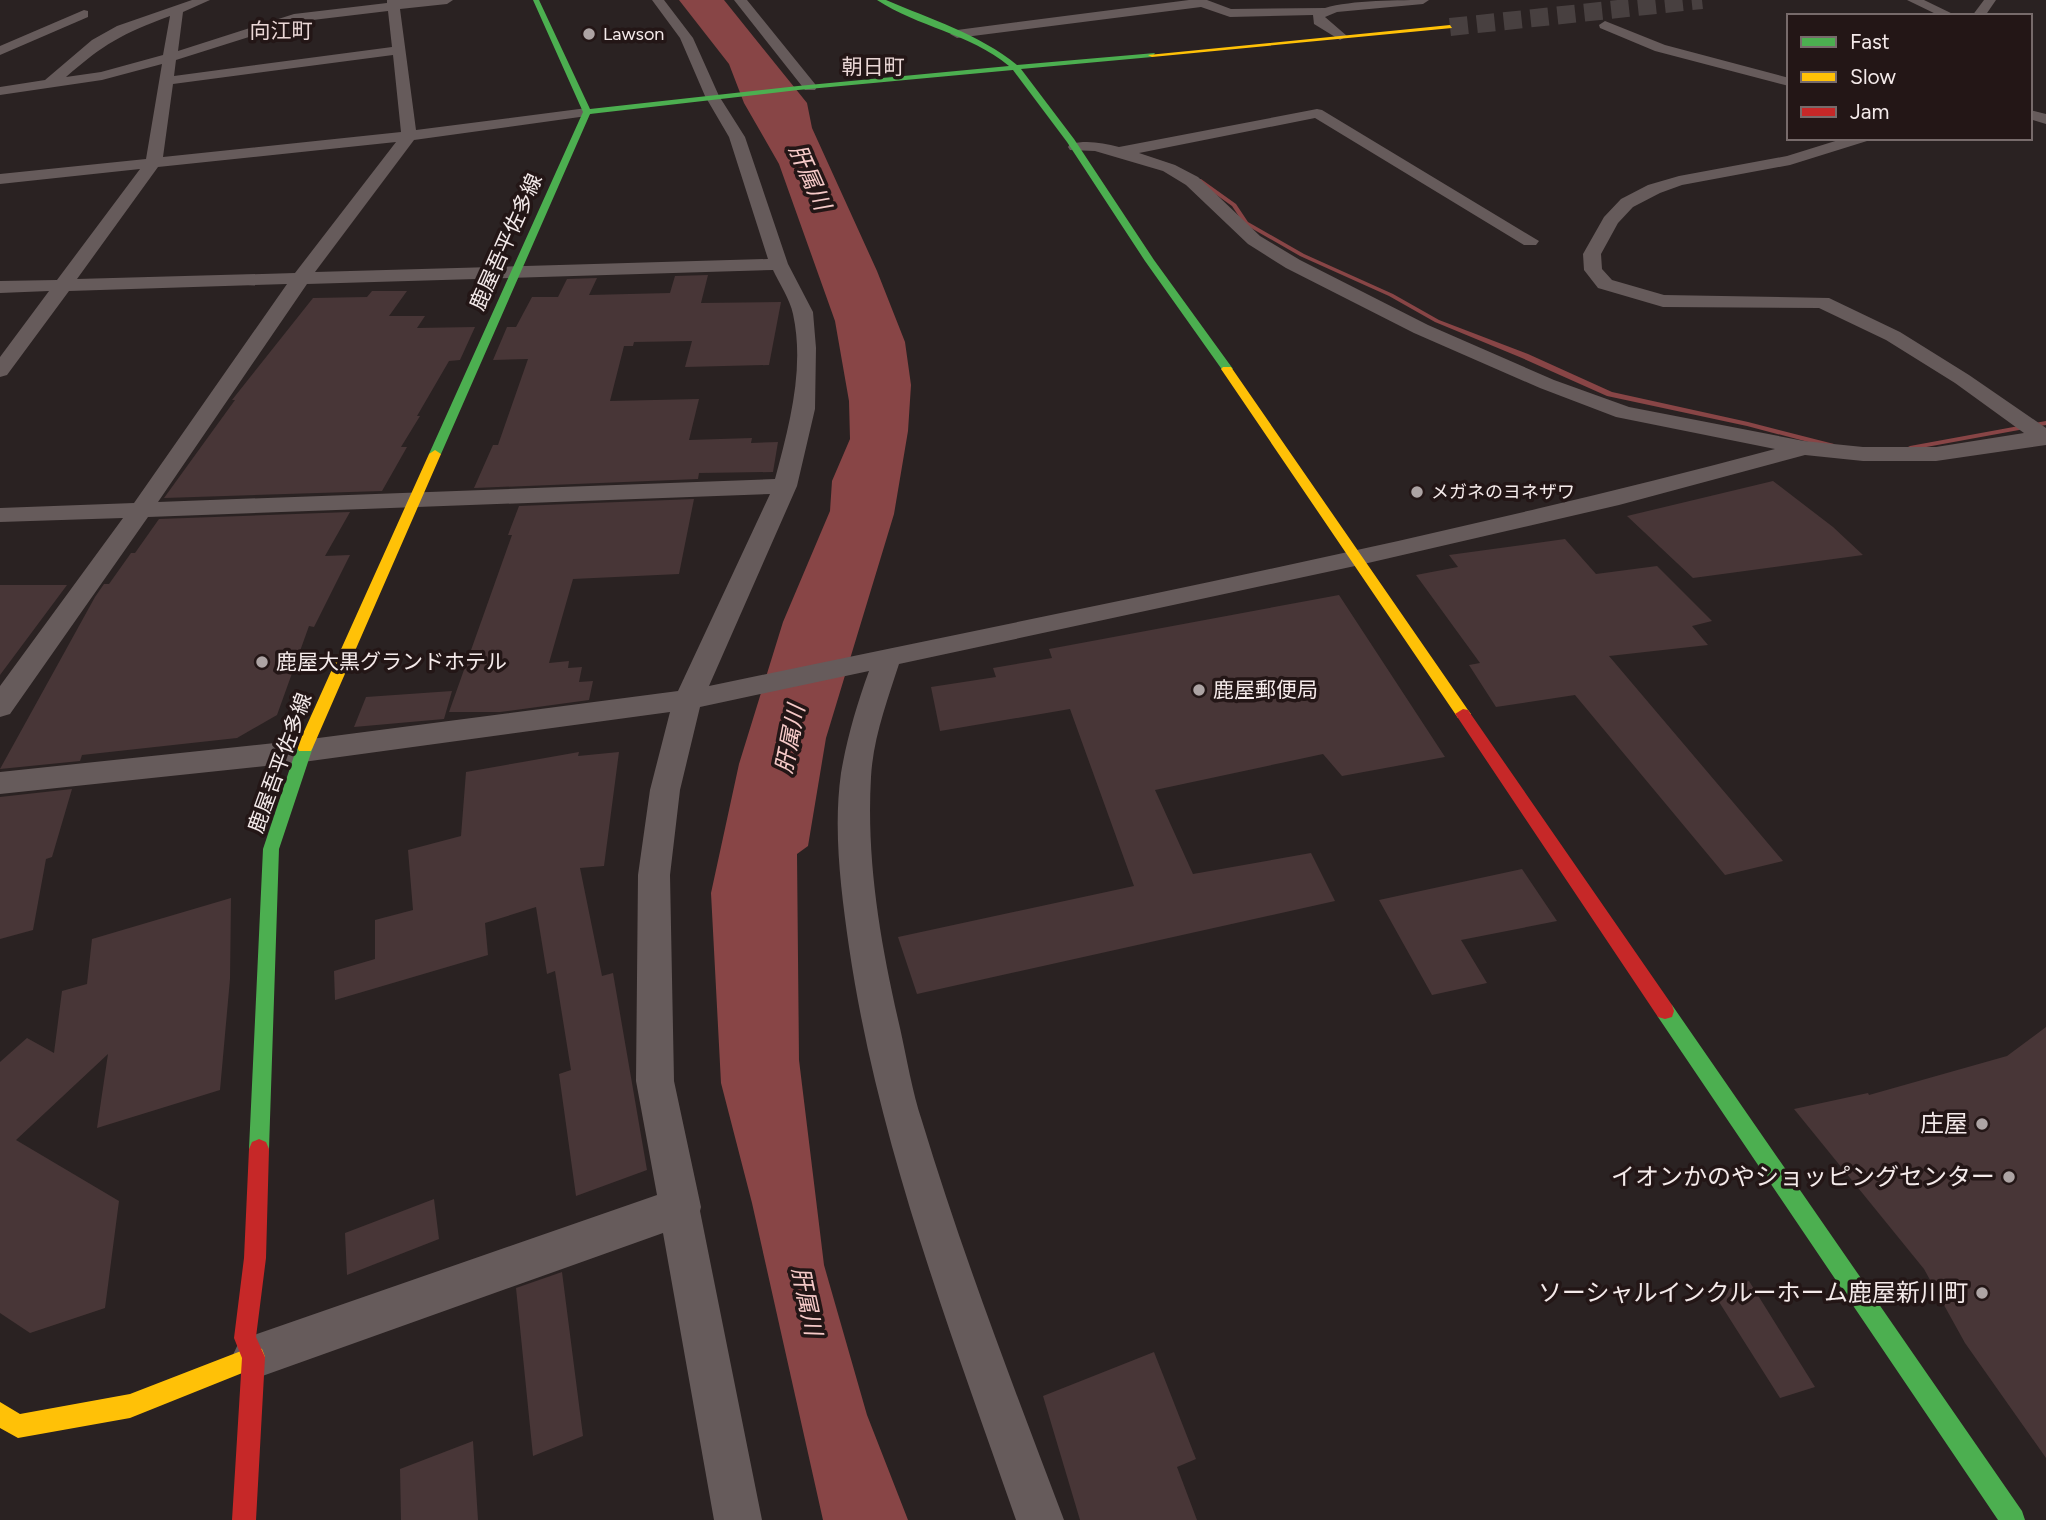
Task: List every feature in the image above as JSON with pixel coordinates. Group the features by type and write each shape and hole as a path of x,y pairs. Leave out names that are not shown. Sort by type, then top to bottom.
{"street":[{"path":"49,84 97,43 122,29 204,0"},
{"path":"0,91 102,76 170,58 294,18 394,3 447,0"},
{"path":"536,0 587,112"},
{"path":"658,0 686,38 737,136 779,264 803,312 806,348 804,409 785,486 697,698 665,790 654,875 655,1081 681,1207 738,1520"},
{"path":"740,0 804,87"},
{"path":"880,0 986,47 1015,67 1076,147 1156,272 1185,307 2013,1520"},
{"path":"957,34 1197,2 1230,13 1323,11 1378,2 1423,0"},
{"path":"1913,0 1946,14"},
{"path":"0,707 301,278 410,136 394,3"},
{"path":"0,371 154,161 177,11"},
{"path":"1323,11 1319,15 1319,22 1340,36"},
{"path":"0,51 85,14"},
{"path":"1605,25 1660,48 1787,81"},
{"path":"0,179 410,136 717,96 1450,27"},
{"path":"166,81 400,50"},
{"name":"鹿屋吾平佐多線","path":"244,1520 254,1357 245,1338 255,1258 271,849 303,751 587,112"},
{"path":"1120,152 1317,113 1530,241"},
{"path":"1855,140 1790,160 1678,181 1654,189 1627,204 1610,221 1592,254 1593,270 1605,284 1663,301 1822,302 1894,336 2045,437"},
{"path":"1076,147 1095,146 1169,169 1192,181 1247,234 1293,264 1421,329 1547,384 1624,412 1804,448 1863,454 1936,454 2045,437"},
{"path":"0,287 515,274 779,264"},
{"path":"0,783 303,751 697,698 1355,558 1619,498 1804,448"},
{"path":"0,515 785,486"},
{"path":"876,660 856,774 854,830 857,888 871,978 902,1119 970,1326 1040,1520"},
{"path":"0,1414 18,1426 130,1406 254,1357 681,1207"}],"water":[{"name":"肝属川","path":"679,0 724,0 807,103 812,128 877,271 905,342 911,385 908,431 894,514 826,738 808,846 797,854 799,1060 824,1265 867,1415 908,1520 823,1520 752,1203 721,1083 711,893 739,764 783,622 830,511 832,481 850,439 849,401 835,321 779,164 744,103 729,64"}],"building":[{"path":"708,275 701,303 781,302 769,365 685,367 692,341 634,342 633,346 624,346 610,401 699,399 689,440 752,438 751,443 778,442 773,472 699,473 698,479 474,488 493,445 498,445 528,359 493,360 507,327 516,327 532,297 558,297 567,279 597,278 589,295 670,293 675,276"},
{"path":"372,291 407,291 389,316 425,316 417,328 475,327 460,360 449,361 417,416 420,416 401,447 407,447 382,491 164,498 235,400 232,400 313,298 367,297"},
{"path":"1773,481 1833,527 1863,555 1693,578 1627,516"},
{"path":"694,499 679,574 573,579 549,663 569,661 568,668 582,667 579,682 593,681 589,700 500,712 449,712 512,535 508,535 519,506"},
{"path":"350,512 325,556 350,555 314,627 309,626 277,715 237,738 82,755 80,761 0,769 95,597 104,584 109,584 131,553 135,553 159,519"},
{"path":"1565,539 1596,574 1657,566 1712,621 1692,626 1708,645 1609,656 1783,861 1725,875 1575,695 1496,707 1469,665 1480,663 1416,575 1458,567 1449,555"},
{"path":"0,585 67,585 0,675"},
{"path":"1339,595 1445,757 1342,776 1323,754 1155,790 1193,874 1311,853 1335,901 917,994 898,937 1134,886 1070,709 940,731 931,687 996,677 993,668 1052,658 1049,649"},
{"path":"452,691 444,719 354,727 366,697"},
{"path":"579,752 578,756 619,752 604,866 580,868 602,976 613,973 647,1170 576,1196 559,1074 571,1070 555,971 547,974 536,907 485,923 488,955 335,1000 334,971 375,959 375,920 413,910 408,850 461,836 466,772"},
{"path":"72,789 52,857 46,859 33,930 0,939 0,797"},
{"path":"1522,869 1557,921 1461,940 1487,983 1432,995 1379,900"},
{"path":"231,898 230,979 220,1090 97,1128 108,1054 16,1140 119,1201 105,1308 30,1333 0,1313 0,1062 27,1038 54,1053 62,991 87,984 92,939"},
{"path":"2046,1027 2046,1458 1965,1343 1924,1269 1794,1109 1868,1093 1869,1095 2007,1056"},
{"path":"434,1199 439,1239 347,1275 345,1233"},
{"path":"562,1272 583,1436 533,1456 516,1288"},
{"path":"1749,1281 1815,1387 1780,1398 1714,1294"},
{"path":"1154,1352 1196,1459 1177,1467 1197,1520 1080,1520 1043,1396"},
{"path":"473,1441 478,1520 401,1520 400,1469"}],"waterway":[{"path":"1199,180 1234,205 1246,223 1302,255 1391,295 1437,321 1610,394 1748,424 1831,446"},
{"path":"1910,448 2046,423"}],"tunnel":[{"path":"1450,27 1702,0"}],"traffic: fast":[{"path":"435,454 587,112 536,0"},
{"path":"880,0 968,37 1000,55 1020,72 1071,141 1150,261 1227,369"},
{"path":"587,112 798,88 1152,55"},
{"path":"259,1149 271,849 305,747"},
{"path":"1665,1011 2013,1520"}],"traffic: slow":[{"path":"1152,55 1450,27"},
{"path":"1227,369 1463,714"},
{"path":"305,747 435,454"},
{"path":"0,1414 18,1426 130,1406 254,1357"}],"traffic: jam":[{"path":"1463,714 1665,1011"},
{"path":"244,1520 254,1357 245,1338 255,1258 259,1149"}],"place":[{"name":"Lawson","path":"589,34"},
{"name":"メガネのヨネザワ","path":"1417,492"},
{"name":"鹿屋大黒グランドホテル","path":"262,662"},
{"name":"鹿屋郵便局","path":"1199,690"},
{"name":"庄屋","path":"1982,1124"},
{"name":"イオンかのやショッピングセンター","path":"2009,1177"},
{"name":"ソーシャルインクルーホーム鹿屋新川町","path":"1982,1293"}],"district":[{"name":"向江町","path":"281,31"},
{"name":"朝日町","path":"873,67"}]}
